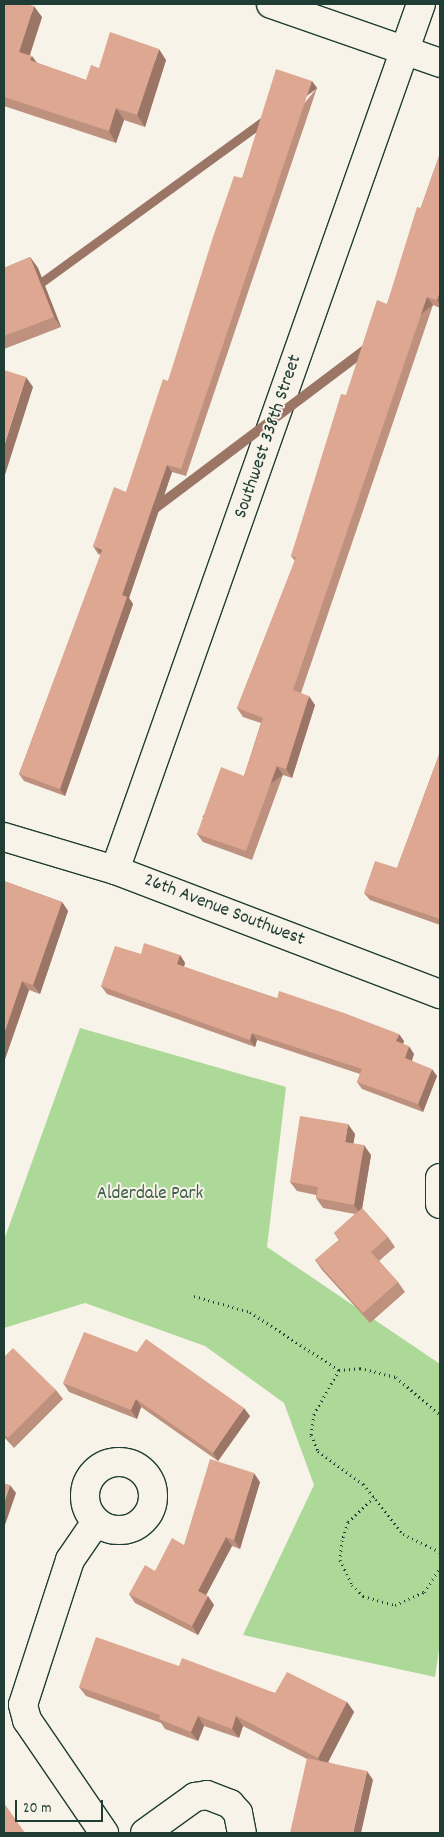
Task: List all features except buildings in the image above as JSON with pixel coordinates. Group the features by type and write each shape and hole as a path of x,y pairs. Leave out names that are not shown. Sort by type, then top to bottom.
{"street":[{"path":"271,4 440,62"},
{"name":"Southwest 338th Street","path":"116,870 421,4"},
{"name":"26th Avenue Southwest","path":"4,837 116,870 440,994"},
{"path":"440,1178 440,1204"},
{"path":"96,1522 70,1560 23,1705 27,1720 104,1833"},
{"path":"145,1833 195,1796 207,1795 230,1804 238,1813 242,1833"}],"path":[{"path":"194,1296 250,1312 338,1370 360,1368 396,1377 440,1416"},
{"path":"338,1370 314,1414 310,1435 318,1451 363,1484 403,1534 440,1552"},
{"path":"374,1496 348,1522 342,1540 340,1560 352,1585 364,1596 395,1605 424,1592 440,1568"}],"green space":[{"name":"Alderdale Park","path":"80,1028 286,1087 267,1247 440,1364 440,1643 435,1677 243,1635 314,1485 284,1403 205,1346 85,1303 4,1328 4,1240"}]}
